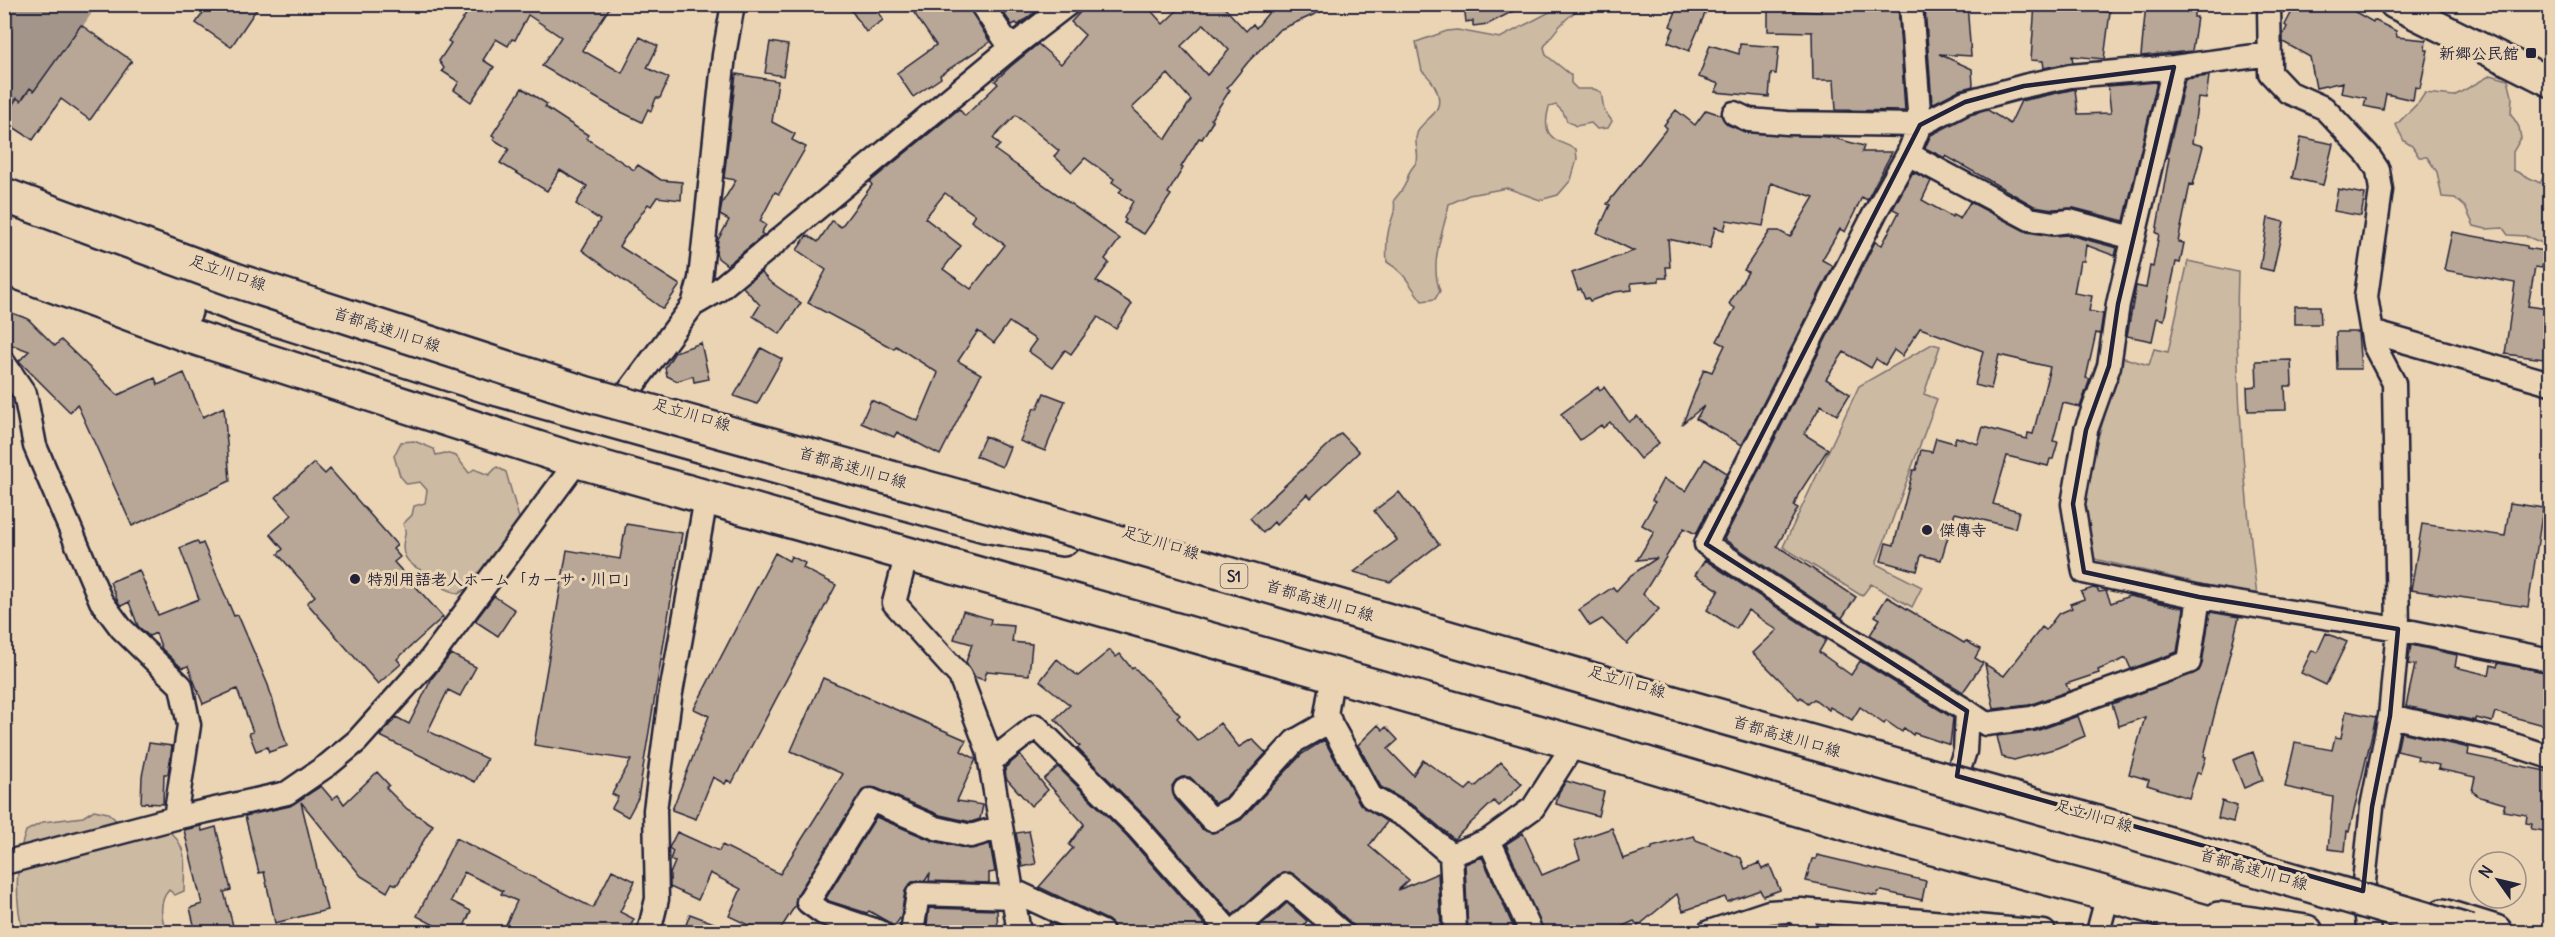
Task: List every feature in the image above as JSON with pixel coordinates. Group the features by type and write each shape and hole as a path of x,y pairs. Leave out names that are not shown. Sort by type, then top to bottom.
{"main road":[{"name":"足立川口線","path":"4,189 220,270 341,310 625,396 817,449 1055,510 1323,592 2363,891 2495,933"},
{"name":"首都高速川口線","path":"4,195 238,281 587,394 807,454 2108,826 2470,933"},
{"path":"4,215 242,308 484,385 985,525 1195,565"},
{"path":"4,240 304,358 427,413"},
{"path":"4,267 190,336 568,458 1586,746 1899,839 2241,933"},
{"path":"4,276 213,352 573,467 1331,685 1570,750 1907,849 2102,917 2209,933"},
{"path":"2175,913 2306,933"}],"street":[{"path":"625,396 693,305 700,279 724,55 733,4"},
{"path":"981,4 1011,48"},
{"path":"693,305 717,291 1011,48 1068,4"},
{"path":"1911,4 1920,125 1908,154 1865,232 1706,544 1836,630 1986,724 2032,718 2189,662 2199,597"},
{"path":"2270,4 2270,73 2288,92 2324,108 2368,155 2378,170 2381,190 2366,297 2374,345 2394,383 2398,629 2390,716 2372,807 2363,891 2369,933"},
{"path":"2394,4 2550,82"},
{"path":"1734,113 1749,120 1777,122 1920,125 1965,102 2070,76 2174,67 2270,54"},
{"path":"2174,67 2118,304 2109,366 2088,420 2073,504 2084,572 2199,597 2550,654"},
{"path":"1908,154 2030,219 2053,223 2070,221 2133,238"},
{"path":"2372,332 2550,383"},
{"path":"4,363 25,394 35,447 101,601 121,628 181,686 189,725 175,818"},
{"path":"4,863 175,818 287,793 329,764 357,741 429,661 573,467"},
{"path":"649,933 657,898 655,810 670,698 705,504"},
{"path":"905,561 894,603 960,676 988,750 1019,933"},
{"path":"1331,685 1326,715 1371,796 1409,819 1451,855 1455,933"},
{"path":"1957,776 1965,751 1967,711"},
{"path":"2390,716 2502,741 2550,757"},
{"path":"1185,790 1212,820 1234,808 1295,741 1330,721"},
{"path":"990,762 1036,726 1137,827 1231,933 1287,885 1339,932"},
{"path":"1451,855 1489,840 1533,808 1570,750"},
{"path":"880,933 823,913 808,902 871,800 936,828 970,836 1001,827"},
{"path":"1489,840 1531,933"},
{"path":"912,933 918,894 1012,893 1102,933"},
{"path":"1709,933 1769,912 1801,910 2044,933"},
{"path":"1801,910 1805,933"}],"highlighted area":[{"path":"2174,67 2118,304 2109,366 2086,430 2073,504 2084,572 2199,597 2398,629 2390,716 2372,807 2363,891 1957,776 1967,711 1706,544 1920,125 1965,102 2024,86"}],"shaded area":[{"path":"5,4 59,5 29,49 5,73"},
{"path":"1563,5 1576,5 1577,10 1567,18 1547,42 1544,47 1546,55 1571,75 1571,83 1577,89 1594,89 1601,92 1604,110 1612,121 1608,128 1597,129 1591,123 1576,126 1567,121 1563,112 1556,105 1549,107 1546,124 1550,135 1576,149 1577,159 1571,180 1558,195 1540,200 1507,188 1469,195 1449,204 1436,259 1440,291 1435,299 1422,301 1403,275 1387,262 1386,254 1394,200 1417,161 1417,134 1435,112 1439,101 1434,84 1422,71 1416,42 1447,31 1457,30 1500,38"},
{"path":"2491,75 2508,80 2512,96 2511,114 2519,127 2521,138 2513,152 2513,170 2540,183 2550,165 2550,239 2542,243 2526,236 2508,235 2503,228 2486,229 2474,226 2465,207 2455,198 2442,197 2437,172 2427,157 2419,157 2412,146 2404,141 2396,125 2425,93 2454,96"},
{"path":"2188,261 2238,272 2239,394 2257,597 2090,558 2080,498 2114,384 2117,356 2149,365 2154,349 2168,352"},
{"path":"1932,344 1940,346 1924,394 1937,399 1876,564 1922,587 1912,607 1871,584 1862,596 1783,547 1859,386"},
{"path":"414,441 434,449 436,455 445,453 456,456 469,473 474,469 489,475 497,467 506,472 519,518 492,568 481,579 458,594 444,588 442,579 417,568 407,560 404,554 403,524 412,515 414,506 425,503 427,490 420,482 407,484 400,476 394,456 401,442"},
{"path":"94,810 108,813 118,822 172,824 171,833 181,845 183,852 184,891 175,895 169,890 163,900 162,916 167,932 23,932 17,882 22,843 26,831 43,822 83,817"}],"building":[{"path":"209,4 260,4 231,47 196,23"},
{"path":"473,4 612,4 582,50 622,73 640,37 658,46 647,68 669,78 660,98 656,98 651,111 648,109 642,122 542,66 561,37 528,15 515,40 512,39 508,46 496,39 483,60 494,67 471,102 454,90 459,82 442,71 444,68 439,61 451,43 448,41"},
{"path":"847,4 873,4 883,20 866,32"},
{"path":"926,4 967,4 990,42 940,75 941,78 913,97 897,73 936,45 914,13"},
{"path":"1001,4 1045,4 1018,25 1016,23 1012,25 1001,9 1003,7"},
{"path":"1088,4 1145,4 1163,24 1184,4 1221,4 1246,31 1253,24 1256,28 1269,12 1287,4 1338,4 1279,30 1248,62 1227,88 1230,90 1211,119 1213,121 1181,167 1183,168 1168,193 1171,195 1144,234 1124,223 1126,220 1124,218 1133,201 1119,192 1122,189 1112,182 1114,179 1085,158 1072,172 1054,156 1059,151 1016,115 993,138 1000,145 995,150 1120,239 1105,259 1109,263 1096,281 1132,304 1116,329 1098,317 1071,354 1065,350 1052,368 1028,351 1036,340 1009,322 994,343 978,331 958,361 981,374 940,455 897,432 894,437 861,423 871,400 918,421 938,373 896,346 894,349 808,303 826,270 797,250 807,235 818,242 832,221 841,227 872,185 870,182 959,109 965,116 998,84 995,81 1038,44 1061,64 1085,35 1071,22","holes":["1204,24 1229,50 1207,75 1181,46","1168,74 1191,100 1166,139 1132,108","945,193 975,215 971,221 1005,245 971,289 943,269 961,246 925,218"]},
{"path":"1464,4 1527,4 1488,24 1473,26 1473,21 1466,22"},
{"path":"1679,4 1709,4 1689,51 1668,42 1674,28 1670,26"},
{"path":"1821,4 1898,4 1905,111 1836,110 1834,80 1813,80 1812,32 1768,31 1768,10 1821,12"},
{"path":"1967,4 1971,56 1939,54 1972,69 1973,86 1959,90 1932,104 1925,7"},
{"path":"2035,4 2068,4 2067,8 2110,12 2104,59 2072,56 2073,62 2044,68 2043,61 2031,60"},
{"path":"2146,4 2194,9 2194,17 2197,17 2192,51 2141,56"},
{"path":"2296,4 2341,4 2373,22 2374,20 2396,31 2397,37 2426,40 2425,50 2428,50 2420,88 2415,87 2413,100 2386,94 2383,110 2364,106 2366,98 2341,93 2343,82 2316,88 2310,57 2283,42 2283,35 2287,27 2285,25"},
{"path":"81,25 132,61 90,120 61,99 33,140 4,121 4,117 17,98 21,101 30,88 34,91"},
{"path":"770,42 788,45 783,76 765,73"},
{"path":"1740,44 1779,47 1776,74 1771,73 1769,97 1715,92 1719,84 1699,77 1710,45 1739,54"},
{"path":"736,74 778,81 772,122 795,134 792,140 806,147 779,194 775,192 760,221 766,225 761,233 764,235 727,265 718,258 716,253 718,240 729,220 720,215 722,203 736,180 724,178"},
{"path":"2209,76 2206,99 2198,98 2192,143 2203,146 2193,185 2190,184 2178,242 2184,243 2180,263 2176,262 2164,320 2157,318 2152,341 2127,336 2136,286 2146,288 2150,266 2153,267 2159,234 2156,233 2169,158 2167,157 2185,79"},
{"path":"2157,82 2124,221 2074,208 2053,209 2034,206 1946,156 1945,158 1925,148 1931,135 1970,115 1988,110 2010,124 2021,101 2075,89 2078,114 2111,113 2108,86"},
{"path":"522,88 547,104 545,107 588,135 586,138 634,170 638,165 661,180 682,182 681,200 657,197 651,206 648,204 619,246 680,285 663,309 582,250 600,220 576,204 587,186 560,170 547,191 500,163 509,149 493,139 495,137 492,135"},
{"path":"1676,110 1695,125 1706,110 1721,115 1728,125 1748,133 1830,137 1864,146 1862,152 1892,152 1867,200 1862,197 1845,232 1840,229 1822,260 1833,266 1742,445 1696,419 1704,406 1683,423 1704,369 1712,372 1725,345 1717,341 1735,308 1729,304 1748,272 1744,270 1770,231 1779,231 1790,237 1814,197 1771,183 1763,226 1727,220 1724,230 1715,227 1710,248 1668,239 1670,267 1666,267 1667,278 1659,278 1659,281 1631,283 1632,290 1614,292 1590,301 1588,298 1585,299 1581,289 1578,290 1572,273 1634,251 1597,233 1610,205 1607,204 1667,128 1664,125"},
{"path":"2301,137 2333,144 2323,185 2292,178"},
{"path":"1913,172 1931,181 1922,200 1952,217 1953,215 1960,219 1970,202 2027,232 2051,236 2069,235 2117,248 2115,256 2086,245 2084,261 2080,261 2074,293 2092,296 2089,311 2103,314 2100,334 2096,333 2086,378 2090,379 2080,407 2063,403 2053,441 2058,442 2053,459 2050,459 2048,466 2007,456 1993,504 2019,511 2015,528 1955,513 1941,560 1921,555 1917,571 1881,561 1886,543 1894,545 1913,470 1916,470 1921,450 1932,452 1936,438 1954,443 1956,437 1978,444 1983,427 2027,439 2028,433 2033,434 2050,367 1999,355 1991,389 1975,385 1983,351 1920,328 1902,356 1894,350 1885,365 1876,359 1871,368 1844,352 1826,379 1850,394 1837,415 1821,405 1804,434 1828,449 1798,495 1794,506 1798,508 1777,546 1856,597 1842,618 1724,539 1875,242 1882,245 1899,212 1893,209"},
{"path":"2338,189 2365,194 2361,216 2334,211"},
{"path":"2268,218 2284,222 2273,271 2260,268"},
{"path":"2452,232 2545,251 2542,268 2535,267 2528,306 2549,309 2546,331 2550,331 2550,349 2546,348 2544,359 2505,354 2515,283 2444,270"},
{"path":"761,272 769,281 801,303 780,334 753,316 760,305 743,287"},
{"path":"2295,306 2320,306 2321,324 2295,324"},
{"path":"4,310 28,319 55,346 61,340 118,395 155,378 158,385 184,373 203,417 224,407 230,481 132,526 77,404 70,412 19,361 29,351 4,342"},
{"path":"2336,332 2358,332 2361,369 2337,369"},
{"path":"701,343 709,379 694,382 693,376 677,381 667,376 665,368 675,352"},
{"path":"761,348 782,359 757,404 734,396"},
{"path":"2291,360 2292,386 2285,386 2286,410 2248,411 2247,387 2257,386 2256,361"},
{"path":"1598,387 1600,390 1604,387 1629,422 1637,416 1659,443 1640,459 1610,422 1603,428 1601,425 1580,440 1561,414"},
{"path":"1044,393 1065,401 1045,451 1020,441 1034,408 1037,409"},
{"path":"1341,433 1359,452 1311,498 1307,494 1276,525 1274,522 1263,533 1250,518"},
{"path":"985,436 1010,447 1002,467 976,456"},
{"path":"1705,459 1727,473 1696,534 1684,528 1643,594 1659,609 1627,644 1602,619 1590,626 1579,610 1613,587 1616,591 1631,575 1657,558 1637,560 1654,532 1642,525 1655,502 1652,500 1663,479 1686,491"},
{"name":"特別用語老人ホーム「カーサ・川口」","path":"314,463 325,474 330,469 397,545 393,549 400,557 394,562 443,617 397,659 401,664 378,684 307,603 315,596 278,554 283,549 270,534 292,515 276,497"},
{"path":"1399,492 1439,544 1390,582 1354,572 1397,540 1374,511"},
{"path":"2510,503 2543,508 2528,607 2411,590 2422,524 2505,536"},
{"path":"626,524 682,533 638,798 628,817 612,808 618,797 612,794 631,760 534,745 567,550 620,559"},
{"path":"197,541 199,545 203,543 234,616 238,615 268,685 287,746 269,752 267,747 256,751 249,733 253,732 237,689 203,704 188,666 182,668 162,649 156,633 149,636 138,626 129,602 121,606 118,602 110,582 139,570 158,615 199,599 180,548"},
{"path":"775,553 789,561 791,556 805,563 803,568 836,585 732,783 727,780 725,784 713,777 696,819 672,810 709,716 694,709"},
{"path":"1705,560 1826,640 1819,652 1851,675 1860,661 1953,718 1950,745 1914,733 1913,735 1904,728 1902,732 1886,721 1884,724 1860,707 1852,720 1830,707 1829,710 1814,699 1808,704 1801,697 1799,699 1753,653 1777,630 1748,610 1736,629 1707,610 1719,590 1695,575"},
{"path":"2093,588 2099,592 2106,591 2111,603 2129,596 2184,608 2177,652 2131,669 2126,658 2098,670 2099,673 2066,684 2069,691 2029,705 1994,709 1985,664 2004,676 2042,627 2046,630 2058,614 2072,608 2070,604 2084,599 2081,592"},
{"path":"494,596 515,610 498,636 475,621"},
{"path":"1887,597 1964,643 1966,641 1980,649 1975,658 1983,663 1963,692 1870,635 1880,619 1875,616"},
{"path":"963,611 991,619 990,624 1014,626 1012,642 1032,644 1029,675 987,671 984,680 975,677 966,662 972,644 954,639"},
{"path":"2210,612 2239,617 2204,756 2206,757 2201,773 2197,773 2189,798 2147,785 2149,780 2129,774 2145,717 2119,726 2112,704 2199,671"},
{"path":"2326,633 2347,642 2326,685 2301,673 2312,650 2317,653"},
{"path":"2411,645 2457,655 2455,667 2489,675 2491,665 2497,667 2498,663 2550,673 2550,727 2495,712 2492,722 2476,718 2476,721 2406,706 2415,665 2408,664"},
{"path":"1110,650 1116,657 1120,654 1132,669 1134,667 1180,715 1177,718 1198,741 1220,723 1239,747 1252,739 1266,753 1226,797 1215,803 1190,777 1176,780 1172,786 1175,799 1202,829 1213,833 1241,820 1302,754 1324,740 1360,804 1387,822 1369,846 1409,880 1398,890 1438,873 1441,927 1432,933 1362,933 1325,899 1290,872 1278,875 1233,915 1147,818 1077,748 1080,746 1055,719 1070,705 1040,681 1057,659 1078,676"},
{"path":"451,654 476,667 460,696 448,690 428,731 487,759 475,782 380,736 396,717 409,724 432,678"},
{"path":"823,678 966,740 961,751 976,759 957,801 983,805 980,819 971,822 940,815 876,788 865,788 797,895 795,906 778,933 765,933 729,916 741,889 710,873 698,900 670,887 670,874 675,862 670,860 673,851 669,848 677,832 719,851 722,845 780,874 843,774 791,751"},
{"path":"2346,711 2376,717 2349,832 2347,831 2345,851 2328,849 2333,797 2285,787 2295,743 2332,750 2335,737 2341,738"},
{"path":"2078,716 2085,736 2057,748 2014,760 2002,757 1997,736 2036,731"},
{"path":"1378,725 1383,730 1386,727 1398,740 1388,749 1413,775 1423,760 1466,790 1472,784 1475,787 1501,762 1522,784 1499,806 1494,801 1454,839 1416,807 1381,787 1358,745"},
{"path":"2401,732 2469,748 2468,755 2550,772 2550,832 2531,829 2532,824 2526,823 2527,815 2503,811 2505,804 2480,797 2472,791 2475,777 2438,769 2439,765 2417,760 2418,756 2397,751"},
{"path":"149,743 172,746 168,774 164,774 163,804 141,803 142,776"},
{"path":"2253,752 2263,780 2244,788 2233,760"},
{"path":"1020,755 1048,790 1031,806 1006,778 1005,768"},
{"path":"1058,767 1127,836 1212,933 1115,933 1113,925 1108,920 1039,887 1073,848 1069,845 1084,824 1044,779"},
{"path":"377,772 389,785 386,788 407,809 433,825 397,885 392,883 387,892 361,876 301,802 327,910 275,923 264,872 259,873 245,816 290,806 321,786 332,799 338,795 344,804"},
{"path":"1566,781 1604,792 1598,816 1556,804 1559,792"},
{"path":"2222,801 2237,806 2233,822 2218,818"},
{"path":"876,817 933,841 969,849 990,844 995,872 989,873 989,883 929,881 930,873 925,881 912,882 905,891 901,917 893,928 890,923 869,911 867,913 829,901 826,898"},
{"path":"201,826 202,831 216,827 231,890 224,892 235,933 196,933 190,908 202,904 184,830"},
{"path":"1612,828 1623,859 1652,849 1652,847 1694,836 1696,840 1741,858 1745,869 1759,863 1762,869 1770,866 1780,890 1763,896 1760,890 1727,902 1725,897 1683,911 1677,894 1638,926 1634,921 1608,933 1544,933 1506,844 1523,833 1542,875 1580,859 1574,841"},
{"path":"1029,831 1036,864 1022,867 1016,833"},
{"path":"456,838 593,908 612,870 635,881 620,912 634,919 627,933 502,933 517,901 501,894 503,891 464,872 451,901 471,911 461,933 449,933 417,916"},
{"path":"1817,855 1926,881 1922,900 1882,891 1878,892 1877,896 1806,881 1812,859 1816,859"},
{"path":"1482,857 1516,933 1468,933 1465,864"},
{"path":"1287,903 1307,921 1298,933 1253,933"},
{"path":"929,908 997,910 998,933 926,933"},
{"path":"690,914 735,931 735,933 683,933"},
{"path":"1050,922 1071,933 1045,933"}],"waterway":[{"path":"4,91 28,72 75,4"}],"place":[{"name":"新郷公民館","path":"2531,53"},
{"name":"傑傳寺","path":"1927,530"},
{"name":"特別用語老人ホーム「カーサ・川口」","path":"355,579"}]}
